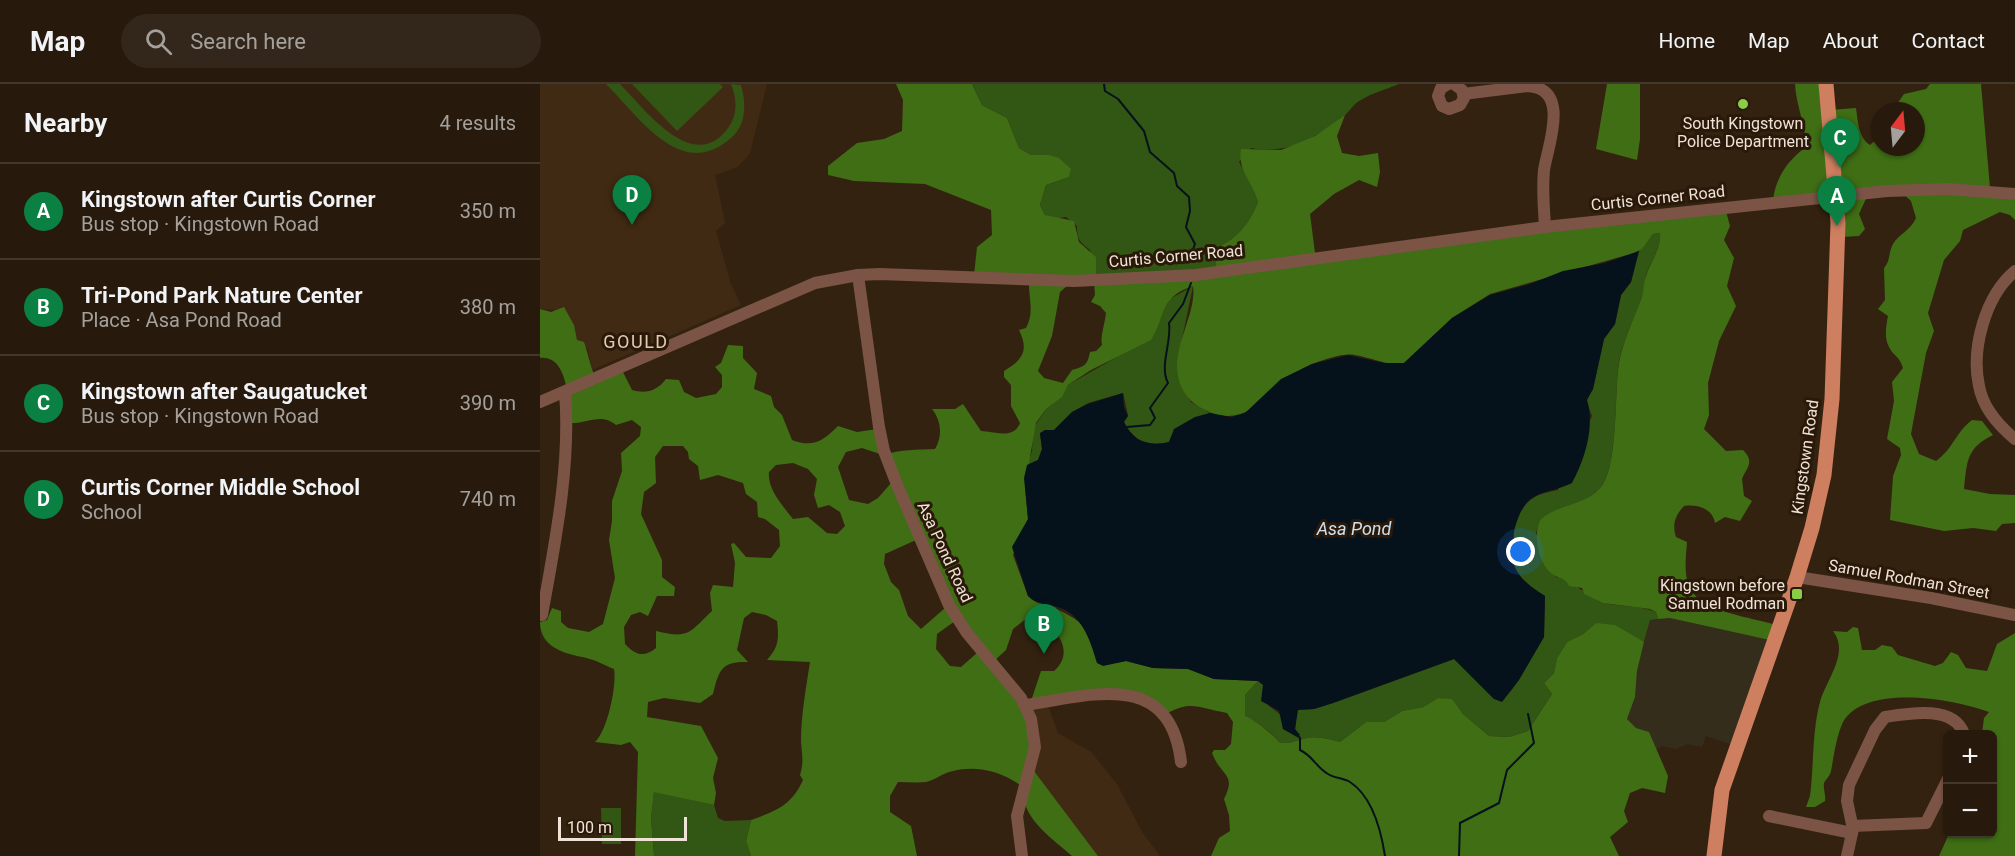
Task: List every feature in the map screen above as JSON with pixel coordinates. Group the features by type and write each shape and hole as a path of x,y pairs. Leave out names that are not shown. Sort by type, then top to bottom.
{"main road":[{"name":"Kingstown Road","path":"1713,856 1722,790 1797,577 1812,528 1828,446 1838,286 1837,197 1826,84"}],"street":[{"path":"1448,84 1441,88 1438,96 1440,103 1446,108 1453,109 1460,105 1463,94"},
{"path":"1454,84 1463,94"},
{"path":"1463,94 1528,86 1536,87 1550,99 1554,107 1554,118 1544,171 1545,227"},
{"name":"Curtis Corner Road","path":"540,402 815,283 858,275 950,274 1074,281 1196,275 1545,227 1887,191 1947,189 2015,194"},
{"path":"2015,271 2006,279 1992,300 1983,324 1978,358 1979,387 1989,413 2015,439"},
{"name":"Asa Pond Road","path":"858,275 884,451 949,605 967,633 1026,705 1034,732 1035,747 1017,816 1022,856"},
{"path":"542,615 561,484 567,418 566,392"},
{"name":"Samuel Rodman Street","path":"1797,577 1931,598 2015,615"},
{"path":"1026,705 1105,693 1129,695 1141,699 1163,712 1171,722 1179,746 1181,762"},
{"path":"1847,856 1852,830 1847,801 1850,785 1875,730 1886,717 1945,715 1957,723 1961,730"},
{"path":"1769,816 1852,830 1926,823 1945,784"}],"shaded area":[{"path":"540,84 767,84 750,153 738,167 715,175 725,223 716,231 731,284 741,305 592,370 588,349 577,340 574,328 554,310 540,309"},
{"path":"1670,618 1774,641 1738,747 1706,736 1702,747 1688,744 1676,749 1662,746 1655,751 1627,719 1635,697 1637,671 1650,620"},
{"path":"1048,706 1058,733 1091,752 1117,784 1142,832 1160,856 1098,856 1031,767 1026,708"}],"green space":[{"path":"606,84 620,84 655,121 685,142 700,145 714,141 728,128 734,118 736,107 731,84 741,85 744,98 743,119 737,132 714,149 696,153 679,149 663,141 648,128"},
{"path":"632,84 720,84 723,87 677,131"},
{"path":"896,84 972,84 982,105 1007,118 1019,148 1031,155 1049,155 1059,158 1071,169 1069,177 1046,185 1040,205 1045,215 1074,221 1079,242 1096,257 1096,276 1216,269 1216,248 1231,240 1242,229 1258,202 1241,164 1241,149 1281,150 1315,136 1345,115 1337,136 1342,153 1359,156 1378,153 1380,172 1377,187 1359,180 1334,194 1310,214 1315,253 1725,208 1730,226 1724,240 1734,258 1727,286 1736,306 1719,341 1708,383 1709,415 1704,429 1726,451 1743,450 1747,454 1749,464 1742,479 1744,496 1752,501 1740,521 1725,517 1715,523 1714,518 1704,508 1684,506 1676,517 1674,528 1676,537 1687,542 1686,574 1688,584 1694,594 1715,608 1779,626 1774,641 1670,618 1658,619 1656,612 1650,609 1603,603 1584,594 1582,588 1569,586 1551,573 1540,556 1537,533 1540,520 1554,511 1594,494 1606,478 1613,447 1619,363 1641,299 1646,276 1657,250 1660,233 1653,234 1642,249 1634,253 1490,294 1452,318 1404,363 1385,363 1350,355 1329,358 1301,370 1263,401 1237,415 1222,416 1205,410 1195,404 1181,387 1177,365 1178,353 1192,307 1193,286 1182,290 1165,308 1151,340 1091,370 1068,385 1062,397 1046,409 1036,423 1025,485 1028,519 1013,555 1028,596 1079,622 1092,641 1095,655 1110,664 1126,661 1153,668 1188,669 1214,679 1258,681 1245,695 1245,716 1264,727 1279,742 1283,743 1315,737 1340,742 1366,722 1384,722 1402,711 1423,707 1438,698 1452,699 1463,714 1489,736 1509,737 1528,731 1552,694 1544,683 1554,673 1557,658 1567,642 1583,634 1596,623 1615,625 1644,642 1637,671 1635,697 1627,719 1636,728 1649,732 1668,776 1665,793 1642,788 1630,793 1624,811 1628,822 1610,837 1619,856 1211,856 1219,838 1230,831 1229,815 1224,799 1228,791 1228,779 1212,753 1214,750 1225,750 1231,744 1233,722 1227,713 1187,706 1163,716 1153,708 1120,696 1029,707 1041,671 1054,671 1061,663 1064,654 1059,637 1053,630 1046,624 1027,618 1013,629 1006,650 992,663 1017,697 1033,730 1031,767 1098,856 1072,856 1047,835 1032,818 1024,799 1024,788 1016,782 990,771 962,769 926,782 898,782 890,796 890,812 911,826 917,856 751,856 746,841 751,820 782,806 794,796 803,780 800,775 801,732 810,662 767,660 777,642 777,621 766,615 752,612 744,618 737,650 748,662 732,663 723,668 717,678 713,694 700,703 664,698 648,702 647,717 701,726 718,758 713,778 716,793 714,805 654,792 651,818 654,856 635,856 638,752 630,742 621,745 595,742 603,729 610,708 615,677 614,669 554,647 544,637 540,622 547,620 552,608 561,611 561,622 568,628 589,632 603,624 615,578 609,540 612,501 622,471 621,453 640,436 641,427 632,420 616,425 605,419 570,423 562,372 550,359 540,358 540,309 551,312 564,307 574,325 577,340 584,342 595,377 621,368 632,390 637,391 655,389 666,379 679,380 684,392 696,398 716,394 722,387 722,375 715,367 721,363 728,345 743,346 743,358 757,373 754,389 771,396 774,407 782,415 792,440 799,442 817,442 838,426 857,432 877,429 884,455 935,449 940,428 932,409 955,409 963,404 981,431 1009,433 1013,431 1020,423 1011,406 1011,385 1004,377 1004,371 1016,363 1024,349 1019,330 1026,328 1029,322 1029,279 974,275 977,247 992,235 991,210 925,184 854,181 828,175 828,166 857,143 884,139 902,131 903,100","holes":["1074,280 1094,281 1095,295 1091,302 1100,306 1106,313 1102,345 1096,351 1090,352 1085,365 1072,370 1063,383 1044,378 1038,371 1052,336 1060,292","663,446 683,446 688,452 689,459 698,466 700,480 718,475 743,483 746,494 757,502 758,517 765,519 779,530 780,546 771,558 746,557 734,543 731,544 735,563 733,587 713,585 710,593 712,611 698,625 682,634 656,631 656,648 648,653 640,654 632,651 625,644 624,627 631,615 640,612 648,616 657,596 674,596 675,587 662,577 662,560 641,514 644,492 656,483 655,457","862,448 883,455 892,482 878,498 868,504 849,500 838,467 846,452","793,463 808,469 817,479 814,495 818,508 829,505 840,512 845,526 837,534 827,533 808,517 793,519 773,491 769,472 776,465","916,540 945,608 921,629 908,616 899,590 891,582 884,564 885,554","955,621 978,652 961,667 950,666 936,649 937,634"]},
{"path":"972,84 1399,84 1359,101 1344,116 1312,138 1277,149 1251,148 1239,162 1255,191 1258,202 1242,230 1231,240 1216,248 1217,269 1096,276 1090,250 1080,240 1077,226 1066,217 1053,219 1045,215 1040,205 1046,185 1069,177 1049,155 1031,155 1019,148 1007,118 982,105"},
{"path":"1607,84 1640,84 1640,139 1637,160 1596,149"},
{"path":"1795,84 1827,84 1830,110 1856,108 1863,138 1871,144 1871,156 1925,156 1925,102 1898,102 1904,94 1926,89 1930,84 1981,84 1990,188 2015,191 2015,220 2010,215 2000,212 1963,230 1960,241 1944,260 1928,313 1934,331 1926,353 1911,434 1919,454 1936,461 1972,420 1982,421 1993,435 1978,445 1969,457 1964,489 1990,494 2015,495 2015,523 2002,524 1996,531 1973,528 1944,531 1890,520 1893,476 1901,455 1900,448 1887,439 1894,401 1892,382 1903,368 1886,340 1888,316 1878,309 1885,300 1884,268 1888,262 1891,247 1916,218 1911,201 1899,190 1869,192 1859,214 1865,229 1859,236 1841,237 1837,199 1773,200 1784,170 1806,147"},
{"path":"1660,233 1657,250 1646,275 1642,296 1625,339 1619,362 1613,447 1606,478 1594,494 1540,520 1536,533 1556,577 1569,582 1600,601 1656,612 1658,619 1650,620 1644,642 1596,623 1583,634 1567,642 1557,658 1554,673 1544,683 1552,694 1528,731 1509,737 1489,736 1463,714 1452,700 1438,698 1423,707 1402,711 1384,722 1366,722 1340,742 1315,737 1290,743 1279,742 1264,728 1245,716 1245,695 1258,681 1264,685 1269,706 1281,715 1283,729 1289,732 1295,729 1297,710 1314,709 1333,703 1454,659 1494,699 1504,697 1511,691 1544,637 1545,596 1521,577 1514,564 1511,548 1515,546 1515,525 1521,511 1529,501 1538,495 1558,490 1592,416 1586,400 1593,389 1604,339 1615,324 1621,295 1631,282 1639,251 1653,234"},
{"path":"1193,286 1180,349 1183,390 1191,402 1210,413 1186,423 1176,431 1169,442 1148,443 1132,434 1124,422 1128,415 1123,393 1088,403 1072,412 1054,430 1045,430 1040,434 1042,449 1038,460 1027,465 1032,451 1033,429 1046,409 1061,397 1068,385 1122,354 1161,314 1170,299"},
{"path":"1853,627 1858,628 1862,650 1875,650 1882,645 1892,647 1898,655 1935,666 1943,663 1951,652 1958,655 1966,668 1987,671 1997,644 2015,633 2015,856 1939,856 1947,838 1997,838 1997,730 1982,730 1984,718 1989,712 1974,707 1934,699 1890,698 1870,702 1854,710 1843,722 1839,734 1830,773 1824,783 1825,801 1815,807 1806,807 1810,796 1817,713 1838,657 1838,639 1833,631 1847,632"},
{"path":"654,791 714,805 718,818 725,821 751,820 746,841 751,856 654,856 651,818"},
{"path":"601,808 621,808 621,844 602,844"}],"water":[{"name":"Asa Pond","path":"1639,251 1631,282 1621,295 1615,324 1604,339 1593,389 1587,400 1589,432 1585,453 1577,474 1572,483 1533,497 1522,509 1515,525 1515,546 1511,548 1514,564 1521,577 1545,596 1544,637 1519,680 1502,702 1494,699 1454,659 1333,703 1314,709 1298,710 1295,729 1300,735 1297,737 1283,729 1279,711 1261,701 1263,685 1258,681 1214,679 1188,669 1153,668 1126,661 1103,666 1097,663 1083,628 1072,614 1064,609 1037,602 1028,596 1012,547 1028,519 1024,478 1027,465 1038,460 1042,449 1040,433 1045,430 1054,430 1072,412 1088,404 1123,393 1124,407 1128,416 1124,422 1132,434 1148,443 1169,442 1174,429 1195,417 1210,413 1231,417 1245,413 1281,379 1312,364 1348,355 1384,363 1404,363 1452,318 1490,295 1530,284 1563,271 1605,263"}],"waterway":[{"path":"1104,84 1105,91 1118,99 1144,131 1150,152 1174,173 1177,186 1189,197 1190,211 1186,227 1195,244 1189,260"},
{"path":"1127,427 1150,425 1155,418 1150,408 1168,383 1165,362 1169,323 1183,304 1191,283"},
{"path":"1459,856 1460,823 1499,803 1507,770 1534,743 1528,714"},
{"path":"1297,735 1300,738 1300,750 1324,771 1350,782 1365,796 1375,815 1385,856"}],"place":[{"name":"South Kingstown Police Department","path":"1743,104"},
{"name":"Kingstown after Saugatucket","path":"1840,168"},
{"name":"Curtis Corner Middle School","path":"632,225"},
{"name":"Kingstown after Curtis Corner","path":"1837,226"},
{"name":"Kingstown before Samuel Rodman","path":"1797,594"},
{"name":"Tri-Pond Park Nature Center","path":"1044,654"}],"district":[{"name":"GOULD","path":"636,341"}]}
